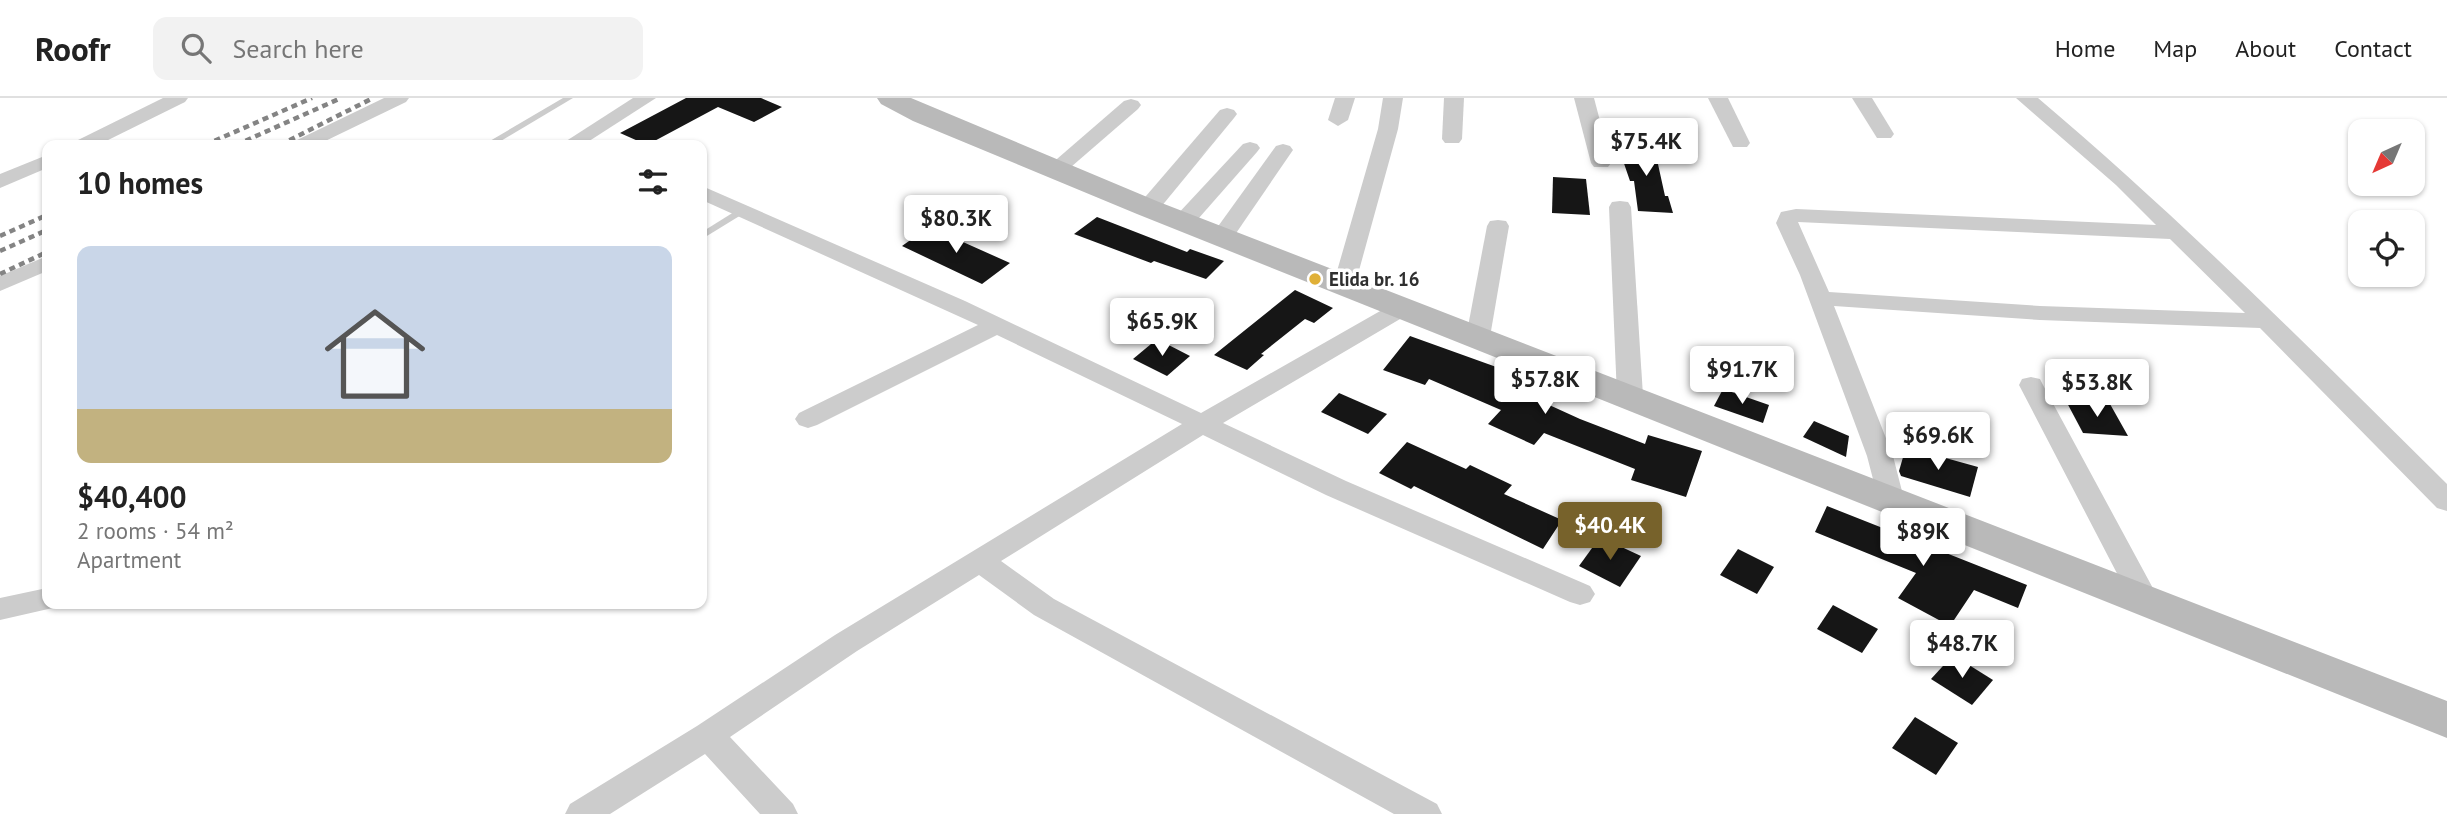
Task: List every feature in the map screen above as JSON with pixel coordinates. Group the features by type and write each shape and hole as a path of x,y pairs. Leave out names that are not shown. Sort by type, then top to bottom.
{"main road":[{"path":"890,98 923,115 1183,222 2447,720"}],"street":[{"path":"93,140 178,98"},
{"path":"312,140 399,98"},
{"path":"586,140 646,98"},
{"path":"1338,120 1345,98"},
{"path":"1344,285 1388,130 1392,98"},
{"path":"1452,139 1454,98"},
{"path":"1584,98 1601,163"},
{"path":"1718,98 1740,143"},
{"path":"1862,98 1884,134"},
{"path":"2026,98 2123,181 2447,501"},
{"path":"1057,169 1131,105"},
{"path":"1148,208 1227,114"},
{"path":"1183,222 1250,148"},
{"path":"1222,237 1283,150"},
{"path":"0,182 42,163"},
{"path":"707,194 998,325 1336,488 1580,594"},
{"path":"1620,207 1630,396"},
{"path":"1890,499 1880,456 1787,223 1789,218 1796,215 2176,233"},
{"path":"1478,337 1498,226"},
{"path":"0,284 42,264"},
{"path":"1819,298 2040,313 2267,321"},
{"path":"582,814 708,735 846,643 1203,424 1404,307"},
{"path":"808,419 998,325"},
{"path":"2031,384 2145,600"},
{"path":"982,562 1044,607 1425,814"},
{"path":"0,609 42,600"},
{"path":"708,735 781,814"}],"lane":[{"path":"497,140 569,98"},
{"path":"707,233 742,210"}],"building":[{"path":"686,98 761,98 782,107 754,122 718,107 656,140 636,140 620,133"},
{"path":"1618,146 1654,146 1665,196 1668,196 1673,213 1638,211 1634,181 1630,181"},
{"path":"1553,177 1586,179 1590,215 1552,213"},
{"path":"1097,217 1187,252 1190,249 1224,261 1206,279 1154,261 1151,263 1074,234"},
{"path":"930,226 1010,263 982,284 902,246"},
{"path":"1295,290 1333,308 1314,323 1305,319 1261,354 1264,355 1247,370 1214,355"},
{"path":"1410,336 1513,373 1503,384 1580,419 1645,444 1648,435 1702,451 1686,497 1631,480 1635,469 1544,433 1534,445 1488,424 1501,410 1429,379 1425,385 1383,370"},
{"path":"1157,339 1190,356 1167,376 1133,359"},
{"path":"1723,389 1769,405 1763,423 1714,406"},
{"path":"1339,393 1387,414 1368,434 1321,412"},
{"path":"2066,401 2110,404 2128,436 2083,433"},
{"path":"1814,421 1849,436 1846,457 1803,437"},
{"path":"1407,442 1466,469 1470,465 1512,485 1504,494 1562,520 1543,549 1414,486 1411,489 1379,473"},
{"path":"1906,447 1978,467 1970,497 1901,476 1899,471"},
{"path":"1827,506 2027,585 2018,608 1974,590 1950,626 1898,598 1916,573 1815,532"},
{"path":"1600,537 1641,556 1620,587 1579,566"},
{"path":"1738,549 1774,567 1757,594 1720,575"},
{"path":"1833,605 1878,629 1862,653 1817,629"},
{"path":"1953,655 1993,680 1972,705 1931,679"},
{"path":"1915,717 1958,743 1936,775 1892,748"}],"railway":[{"path":"216,140 312,98"},
{"path":"247,140 341,98"},
{"path":"290,140 373,98"},
{"path":"0,236 42,217"},
{"path":"0,251 42,232"},
{"path":"0,274 42,254"}],"place":[{"name":"Elida br. 16","path":"1315,279"}]}
